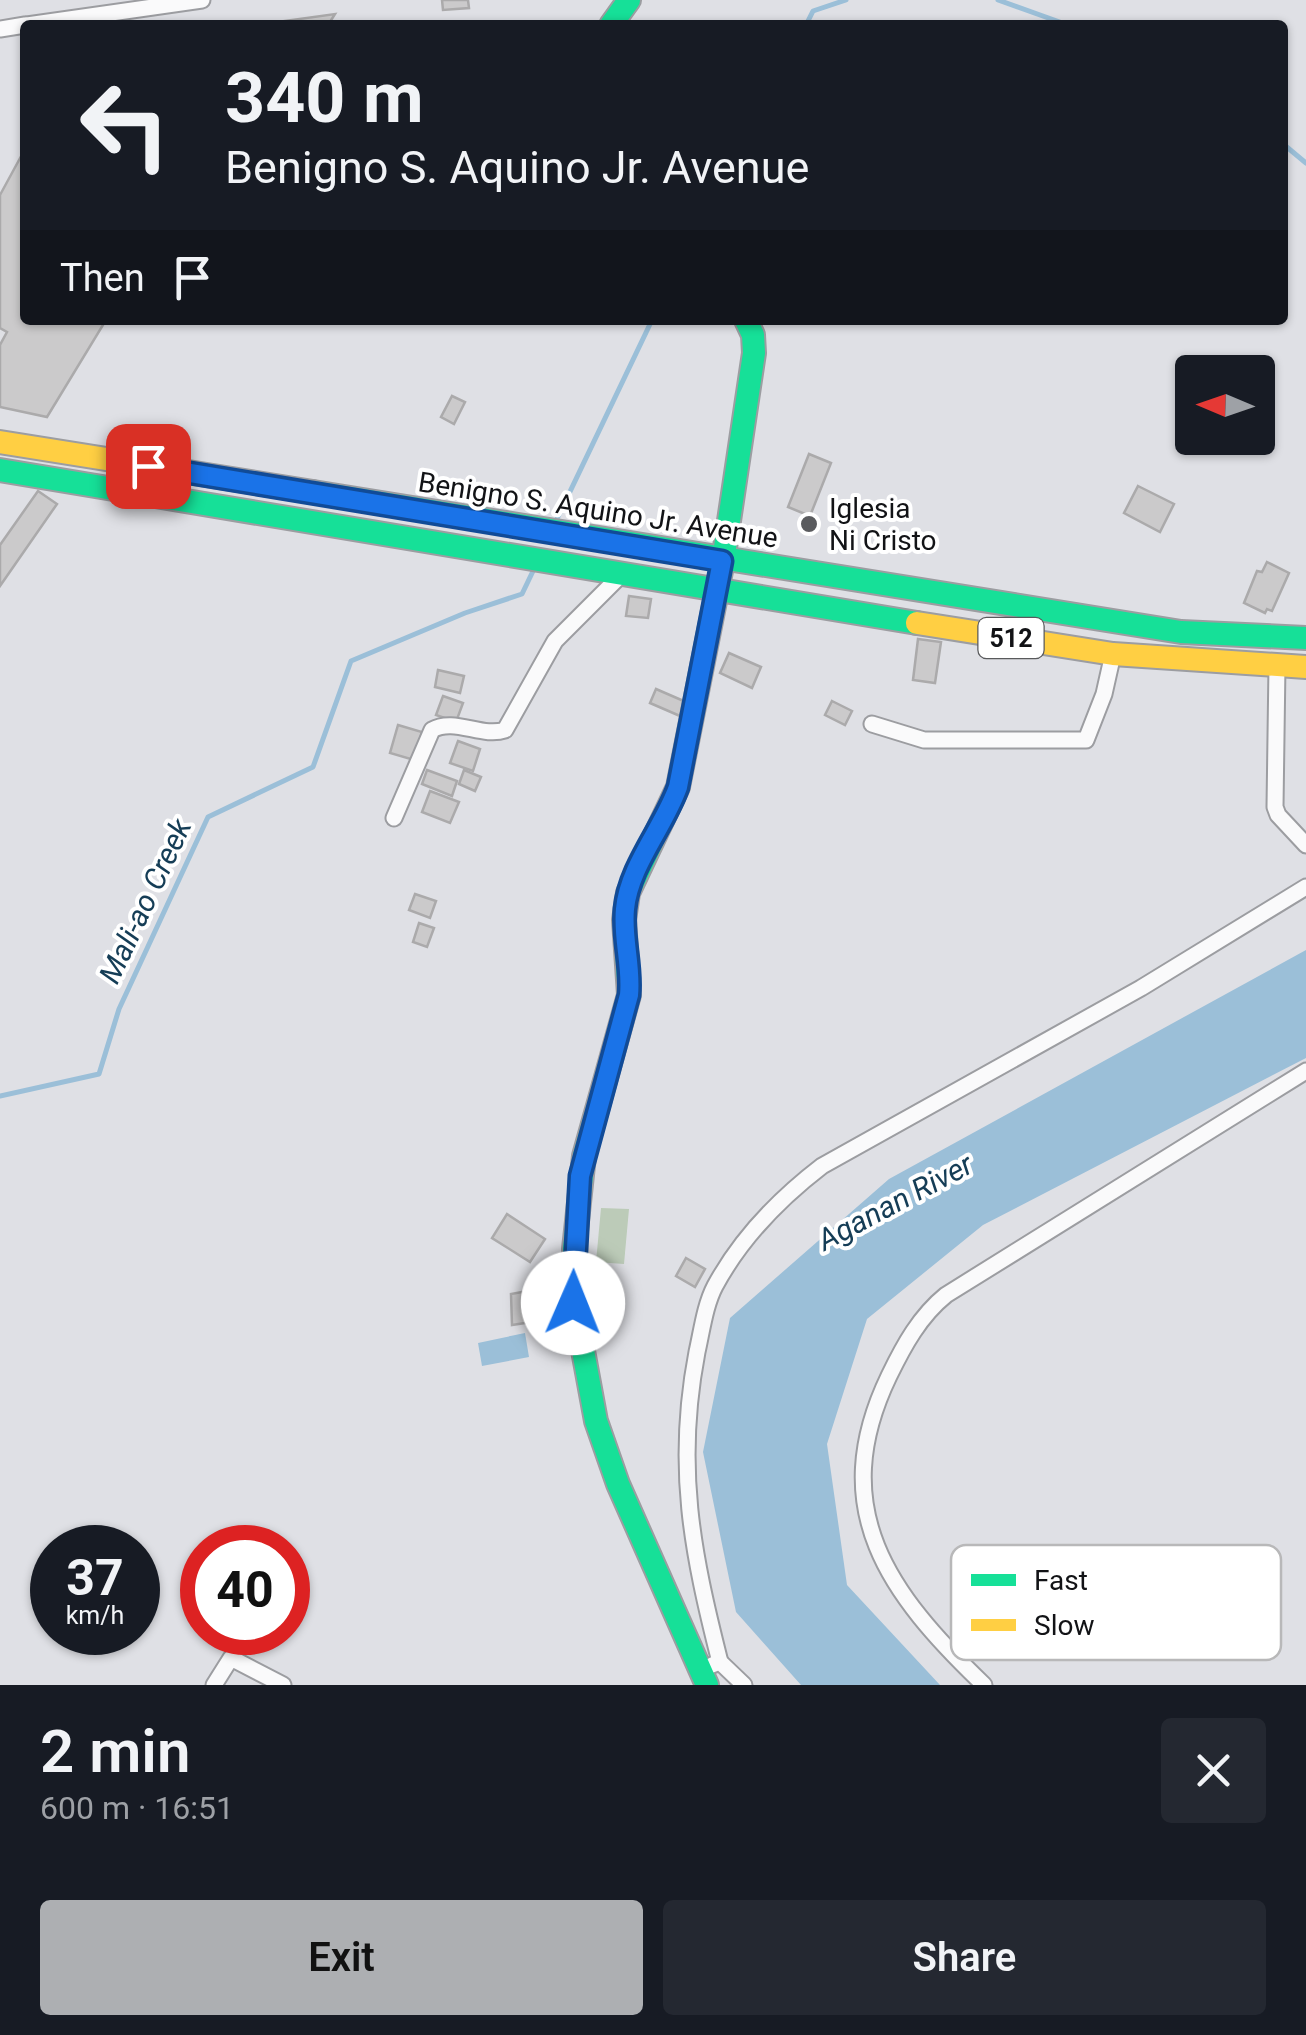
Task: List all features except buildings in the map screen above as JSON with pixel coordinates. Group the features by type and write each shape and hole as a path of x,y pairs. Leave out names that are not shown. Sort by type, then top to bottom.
{"main road":[{"path":"710,1672 608,1457 590,1400 573,1303 574,1243 580,1176 629,995 632,968 625,907 632,880 669,813 678,787 717,592 754,353 748,325"},
{"name":"Benigno S. Aquino Jr. Avenue","path":"0,442 590,540 1181,632 1306,638"},
{"name":"Benigno S. Aquino Jr. Avenue","path":"0,470 717,592 1112,654 1306,666"}],"street":[{"path":"61,20 202,0"},
{"path":"394,818 432,730 440,726 491,733 505,730 555,641 621,575"},
{"path":"872,724 924,740 1086,740 1104,694 1112,654"},
{"path":"1277,665 1276,807 1278,816 1306,846"},
{"path":"744,1685 710,1672 684,1456 691,1385 704,1316 714,1288 744,1242 776,1204 822,1166 1142,988 1306,887"},
{"path":"951,1653 902,1596 878,1554 866,1519 868,1434 897,1360 925,1312 946,1295 1306,1071"},
{"path":"214,1685 231,1658 283,1685"},
{"path":"958,1660 984,1685"}],"green space":[{"path":"601,1208 629,1209 624,1264 596,1262"}],"water":[{"name":"Aganan River","path":"1306,950 1306,1058 983,1225 867,1319 827,1444 847,1585 940,1685 801,1685 736,1612 703,1452 730,1318 889,1179"},
{"path":"525,1333 529,1357 482,1366 478,1343"}],"waterway":[{"name":"Mali-ao Creek","path":"808,20 813,11 846,0"},
{"name":"Mali-ao Creek","path":"998,0 1054,20"},
{"name":"Mali-ao Creek","path":"1288,148 1306,163"},
{"name":"Mali-ao Creek","path":"555,523 650,325"},
{"name":"Mali-ao Creek","path":"0,1096 99,1074 119,1009 208,817 313,767 351,661 465,613 522,594 534,569"}],"traffic: fast":[{"path":"615,20 629,0"},
{"path":"707,1685 618,1484 596,1421 577,1318 574,1249 584,1156 629,995 624,920 628,893 678,787 723,561 754,353 748,325"},
{"path":"0,470 917,623"},
{"path":"313,492 1181,632 1306,638"}],"traffic: slow":[{"path":"0,442 313,492"},
{"path":"917,623 1113,654 1306,667"}],"place":[{"name":"Iglesia Ni Cristo","path":"809,524"}],"route":[{"path":"148,466 722,561 678,787 669,813 632,880 625,907 632,968 629,995 580,1176 573,1303"}]}
